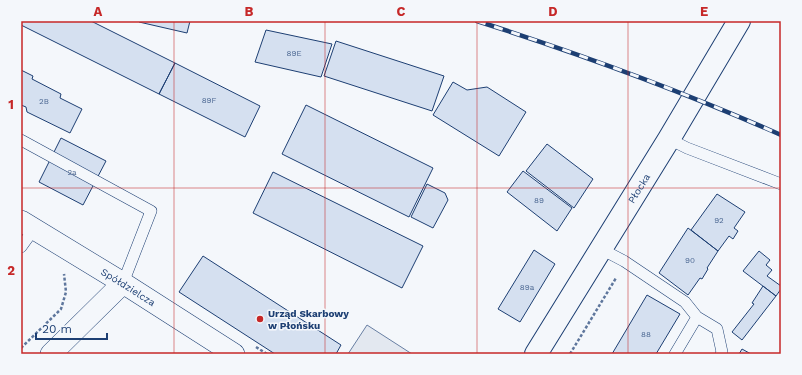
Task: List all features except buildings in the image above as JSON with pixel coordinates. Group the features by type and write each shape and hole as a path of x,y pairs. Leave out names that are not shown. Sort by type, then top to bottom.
{"street":[{"name":"Płocka","path":"536,354 669,139 739,21"},
{"name":"Spółdzielcza","path":"28,225 123,283 234,354"},
{"path":"51,354 123,283"}],"lane":[{"path":"669,139 687,148 781,184"},
{"path":"21,140 151,211 123,283"},
{"path":"21,248 28,225"},
{"path":"601,249 624,261 685,302 697,317 717,329 722,352 721,354"},
{"path":"675,354 697,317"}],"path":[{"path":"21,348 61,309 66,292 63,270"}],"shaded area":[{"path":"367,325 412,354 348,354"}],"railway":[{"path":"477,21 630,74 706,103 781,135"}],"place":[{"name":"Urząd Skarbowy w Płońsku","path":"260,319"}]}
